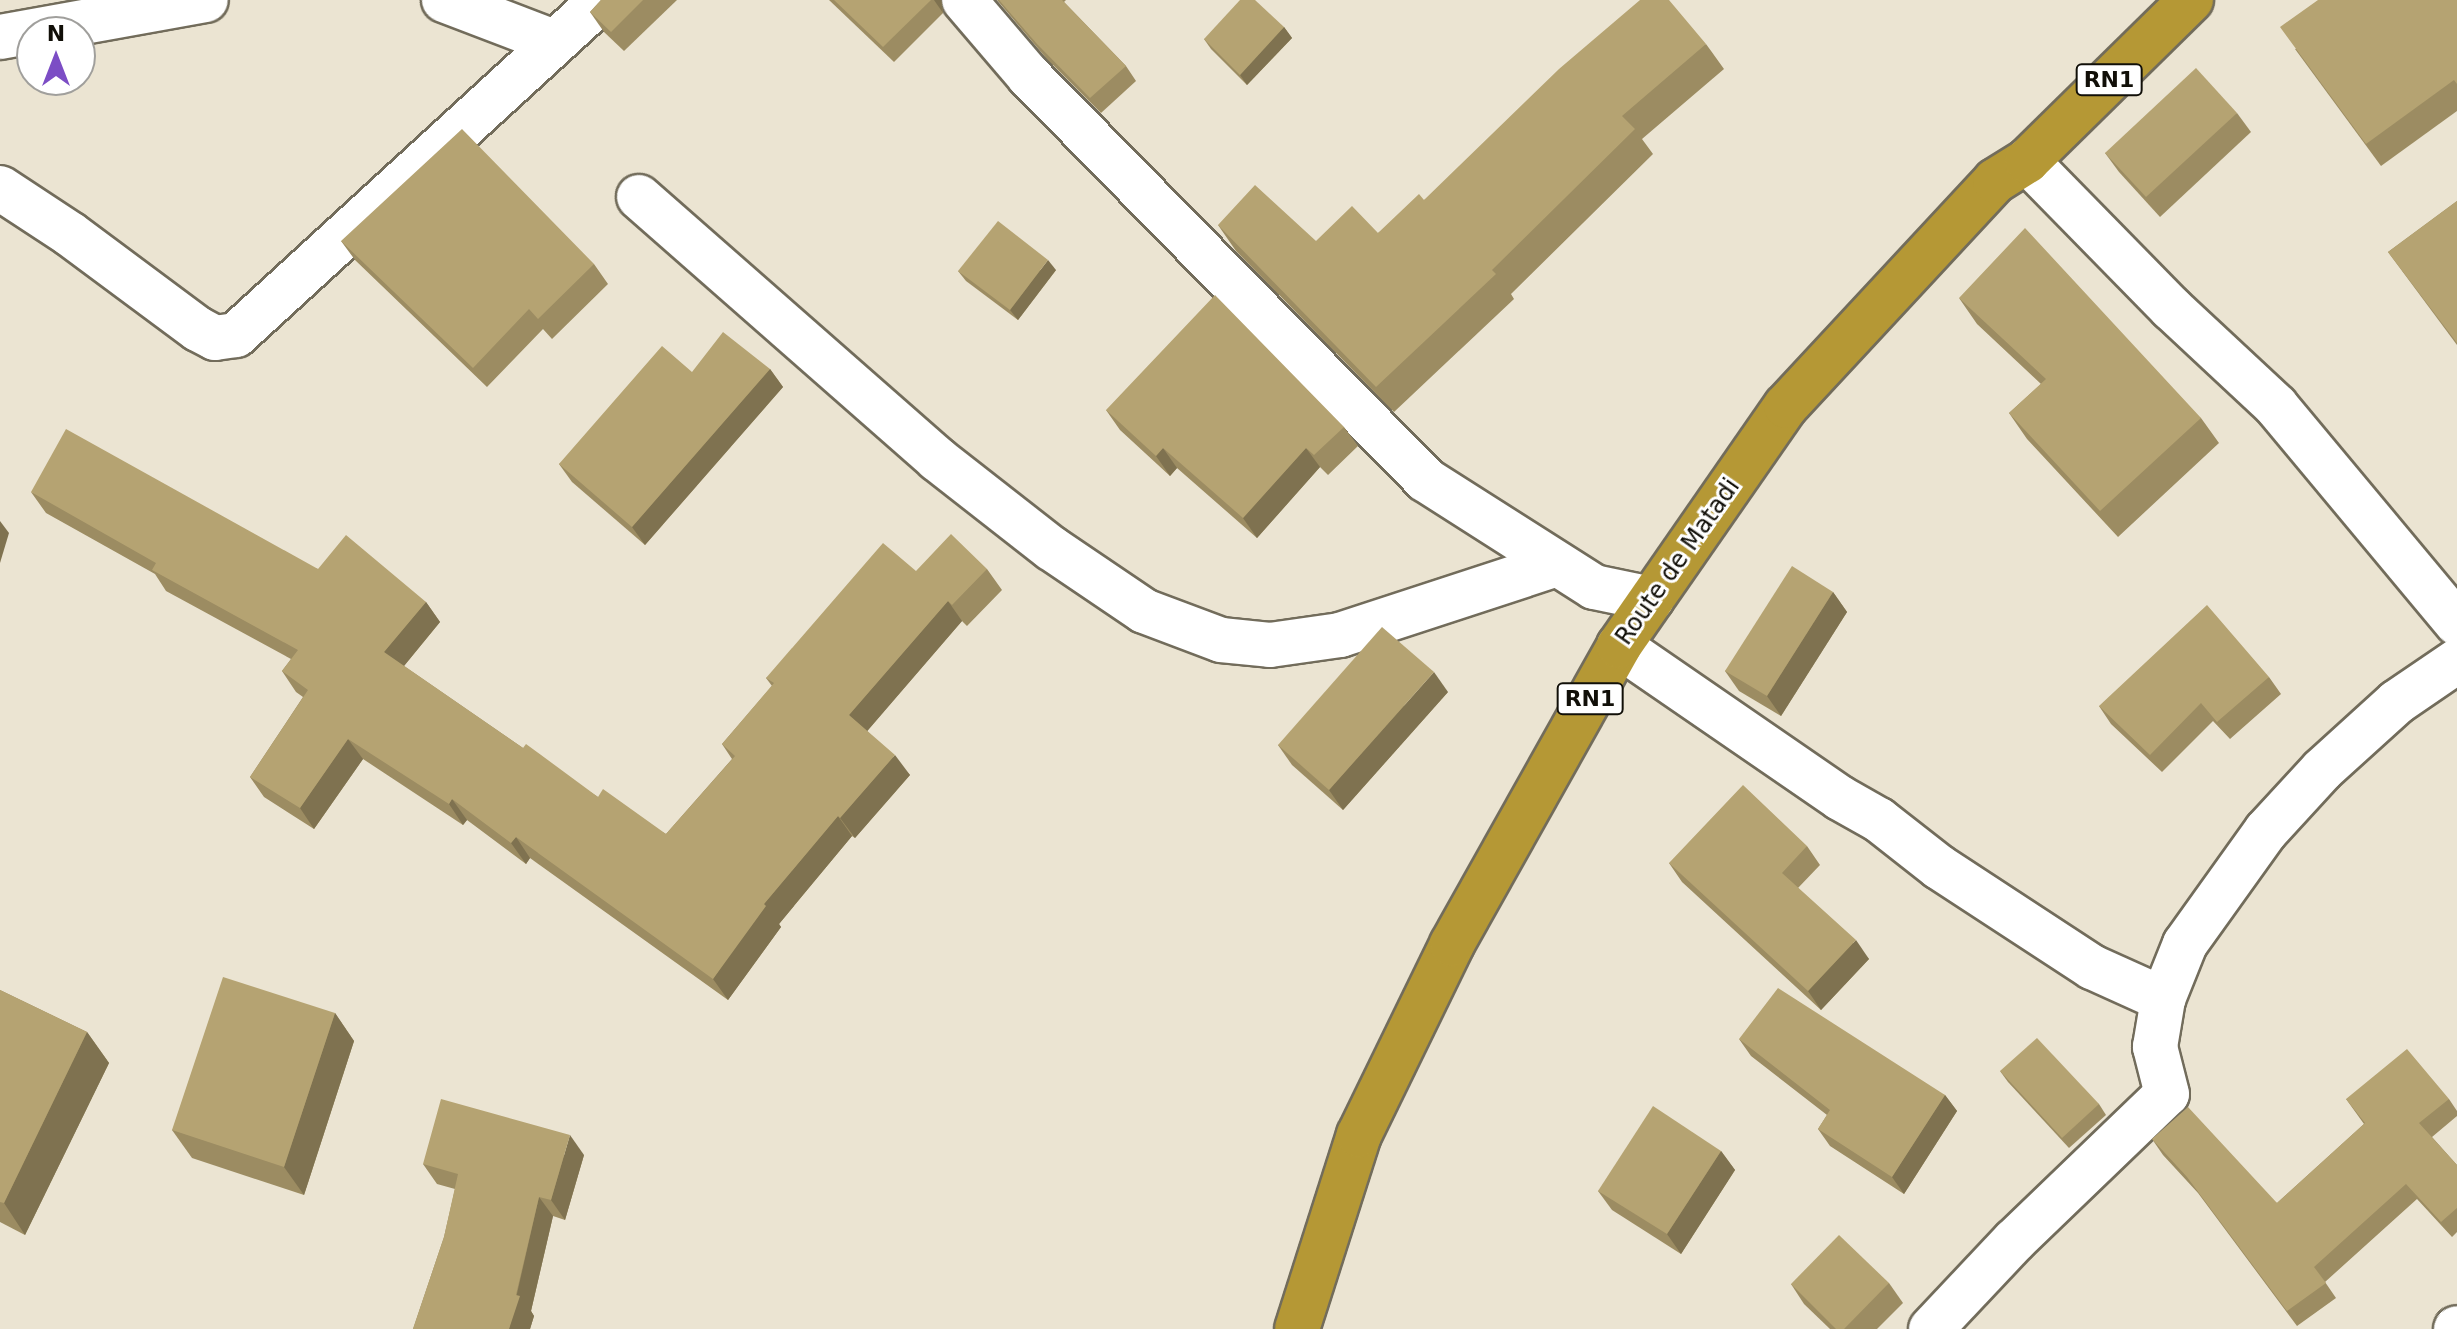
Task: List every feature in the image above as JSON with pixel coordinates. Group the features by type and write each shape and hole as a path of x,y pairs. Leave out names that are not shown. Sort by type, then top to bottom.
{"highway":[{"name":"Route de Matadi","path":"1297,1329 1359,1135 1452,944 1619,646 1786,406 1995,181 2027,161 2191,0"}],"street":[{"path":"0,37 206,0"},
{"path":"444,0 554,42"},
{"path":"0,188 70,234 198,329 215,338 236,335 602,0"},
{"path":"964,0 1029,76 1426,480 1594,587 1652,599"},
{"path":"2027,161 2171,308 2276,406 2457,623"},
{"path":"639,197 937,459 1051,548 1144,611 1221,640 1270,645 1340,635 1557,564"},
{"path":"1619,646 1840,798 1879,820 1939,867 2092,967 2163,999"},
{"path":"1931,1329 2014,1241 2167,1094 2155,1047 2163,999 2185,944 2266,831 2322,770 2397,702 2457,661"}],"building":[{"path":"601,0 643,0 611,32 590,12"},
{"path":"834,0 931,0 883,47"},
{"path":"999,0 1062,0 1126,66 1090,98"},
{"path":"1240,0 1255,0 1284,27 1240,75 1204,39"},
{"path":"1640,0 1669,0 1706,44 1622,116 1635,129 1492,270 1496,274 1376,387 1218,225 1255,185 1316,241 1352,206 1378,233 1419,194 1424,200 1559,69"},
{"path":"2318,0 2457,0 2457,84 2454,80 2366,144 2280,27"},
{"path":"2196,68 2237,113 2146,197 2105,153"},
{"path":"462,129 594,264 538,319 529,309 473,368 341,241"},
{"path":"2457,201 2457,343 2388,252"},
{"path":"998,221 1048,260 1010,310 958,271"},
{"path":"2025,228 2201,418 2100,511 2009,413 2046,379 1959,298"},
{"path":"1215,295 1344,427 1314,455 1306,448 1243,518 1163,448 1156,456 1106,410"},
{"path":"723,332 770,369 632,527 559,464 662,346 692,372"},
{"path":"66,429 318,569 346,535 426,602 384,652 523,748 526,744 598,797 603,789 666,834 735,756 722,744 774,683 766,678 883,543 916,571 951,534 987,569 952,605 948,601 849,715 895,755 840,818 838,816 764,904 766,906 713,979 516,837 511,843 452,799 449,804 348,739 300,808 250,777 308,690 282,671 298,650 152,570 156,563 31,492"},
{"path":"1792,566 1833,592 1767,696 1725,671"},
{"path":"2207,605 2269,677 2217,722 2201,703 2150,755 2099,706"},
{"path":"1382,627 1434,672 1329,790 1278,745"},
{"path":"1743,785 1807,846 1782,873 1856,940 1808,991 1669,863"},
{"path":"223,977 335,1013 284,1167 172,1130"},
{"path":"1778,988 1945,1095 1892,1177 1818,1129 1830,1110 1739,1039"},
{"path":"0,990 87,1032 4,1203 0,1202"},
{"path":"2037,1038 2099,1104 2062,1138 2000,1071"},
{"path":"2407,1049 2449,1099 2419,1123 2457,1165 2457,1208 2441,1222 2406,1184 2314,1267 2326,1283 2287,1311 2187,1177 2152,1139 2188,1107 2277,1203 2365,1123 2346,1099"},
{"path":"441,1099 570,1135 551,1200 539,1197 516,1295 520,1296 509,1329 413,1329 444,1237 458,1174 423,1164"},
{"path":"1653,1106 1721,1151 1667,1234 1598,1191"},
{"path":"1839,1235 1889,1283 1844,1329 1836,1329 1791,1284"}]}
